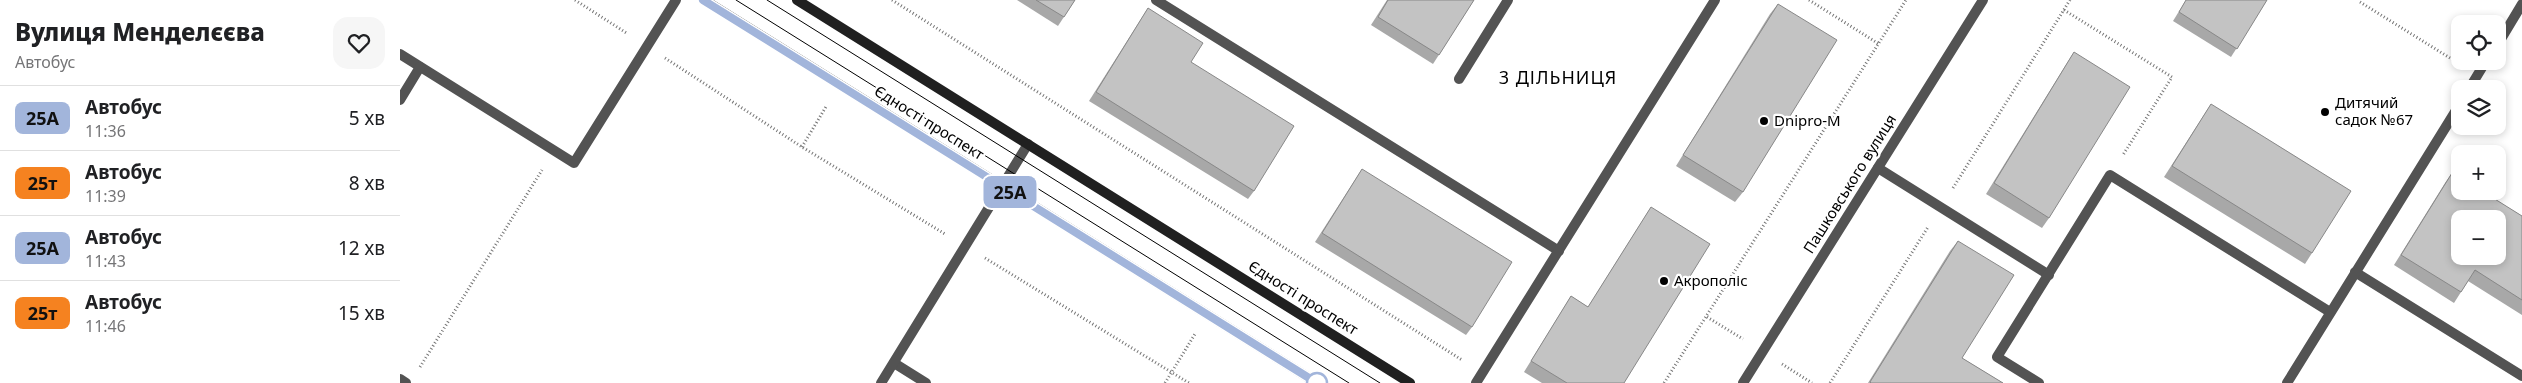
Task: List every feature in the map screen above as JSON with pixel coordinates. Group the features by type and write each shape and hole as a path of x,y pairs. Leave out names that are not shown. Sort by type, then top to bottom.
{"main road":[{"name":"Єдності проспект","path":"704,0 1317,383"},
{"name":"Єдності проспект","path":"797,0 1410,383"}],"street":[{"path":"400,54 574,163 676,0"},
{"path":"1156,0 1559,251"},
{"path":"1459,79 1508,0"},
{"path":"1476,383 1715,0"},
{"name":"Пашковського вулиця","path":"1743,383 1983,0"},
{"path":"2506,31 2522,4"},
{"path":"400,100 420,67"},
{"path":"2475,80 2481,70"},
{"path":"2286,383 2451,119"},
{"path":"882,383 1028,144"},
{"path":"1878,168 2049,274"},
{"path":"2039,383 1997,357 2110,176 2330,312"},
{"path":"2356,272 2522,376"},
{"path":"894,363 926,383"},
{"path":"400,380 406,383"}],"path":[{"path":"575,0 802,147 1189,383"},
{"path":"892,0 1483,373"},
{"path":"1809,0 1879,44"},
{"path":"1664,383 1906,0"},
{"path":"2360,2 2478,75"},
{"path":"2064,10 2172,77 2110,176"},
{"path":"802,147 840,85"},
{"path":"416,375 554,150"},
{"path":"1165,383 1207,314"}],"building":[{"path":"1036,0 1075,0 1064,17"},
{"path":"1388,0 1474,0 1439,55 1378,17"},
{"path":"2186,0 2267,0 2237,49 2179,12"},
{"path":"1778,4 1837,40 1743,192 1683,155"},
{"path":"1148,8 1203,43 1191,62 1294,126 1254,191 1096,92"},
{"path":"2074,52 2130,87 2049,218 1994,183"},
{"path":"2211,104 2351,191 2312,253 2172,166"},
{"path":"1362,169 1512,262 1472,327 1322,233"},
{"path":"2451,175 2451,200 2496,200 2522,216 2522,300 2475,270 2461,292 2401,255"},
{"path":"1651,207 1710,244 1624,383 1567,383 1531,361 1571,296 1588,307"},
{"path":"1958,241 2014,275 1962,358 2003,383 1871,383 1870,382"}],"tram line":[{"path":"736,0 1349,383"},
{"path":"767,0 1380,383"}],"bus line":[{"name":"25А","path":"703,0 1317,383"}],"place":[{"name":"Дитячий садок №67","path":"2325,112"},
{"name":"Dnipro-M","path":"1764,121"},
{"name":"Акрополіс","path":"1664,281"}],"district":[{"name":"3 ДІЛЬНИЦЯ","path":"1558,78"}]}
